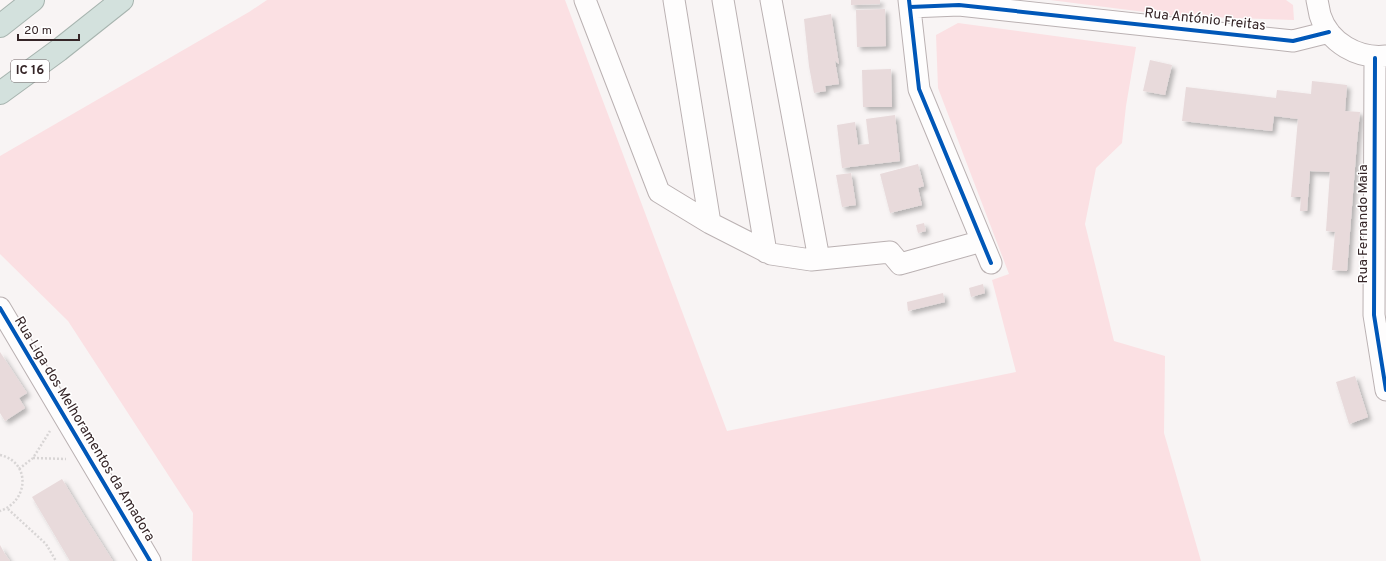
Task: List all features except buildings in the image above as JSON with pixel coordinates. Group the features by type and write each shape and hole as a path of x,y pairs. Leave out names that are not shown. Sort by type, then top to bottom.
{"highway":[{"path":"0,26 33,0"},
{"name":"IC 16","path":"0,93 59,50 109,0"},
{"path":"59,50 122,0"}],"street":[{"path":"585,0 659,192 710,223 771,254 811,260 890,252 900,264 982,241"},
{"path":"674,0 710,223"},
{"path":"723,0 766,252"},
{"path":"771,0 819,259"},
{"path":"1317,0 1320,16 1329,32 1341,45 1357,54 1381,57"},
{"name":"Rua António Freitas","path":"991,263 919,89 909,3 959,5 1293,41 1329,32"},
{"name":"Rua Fernando Maia","path":"1381,57 1374,315 1386,390"},
{"name":"Rua Liga dos Melhoramentos da Amadora","path":"0,308 150,561"}],"path":[{"path":"19,469 33,458 62,413"},
{"path":"0,455 6,456 14,461 23,479 22,491 17,501 8,509 0,512"},
{"path":"33,458 90,460"},
{"path":"8,509 46,544 56,561"}],"shaded area":[{"path":"267,0 565,0 727,431 1016,372 992,280 1009,274 938,88 936,35 958,23 1136,47 1126,106 1122,143 1096,168 1085,224 1114,341 1165,356 1164,433 1201,561 192,561 193,513 68,321 0,254 0,156 249,12"},
{"path":"1050,0 1286,0 1293,5 1294,20 1176,16"}],"cycle path":[{"path":"909,0 919,89 991,263"},
{"path":"910,7 959,5 1293,41 1329,32"},
{"path":"1375,58 1374,315 1386,390"},
{"path":"0,308 150,561"}]}
